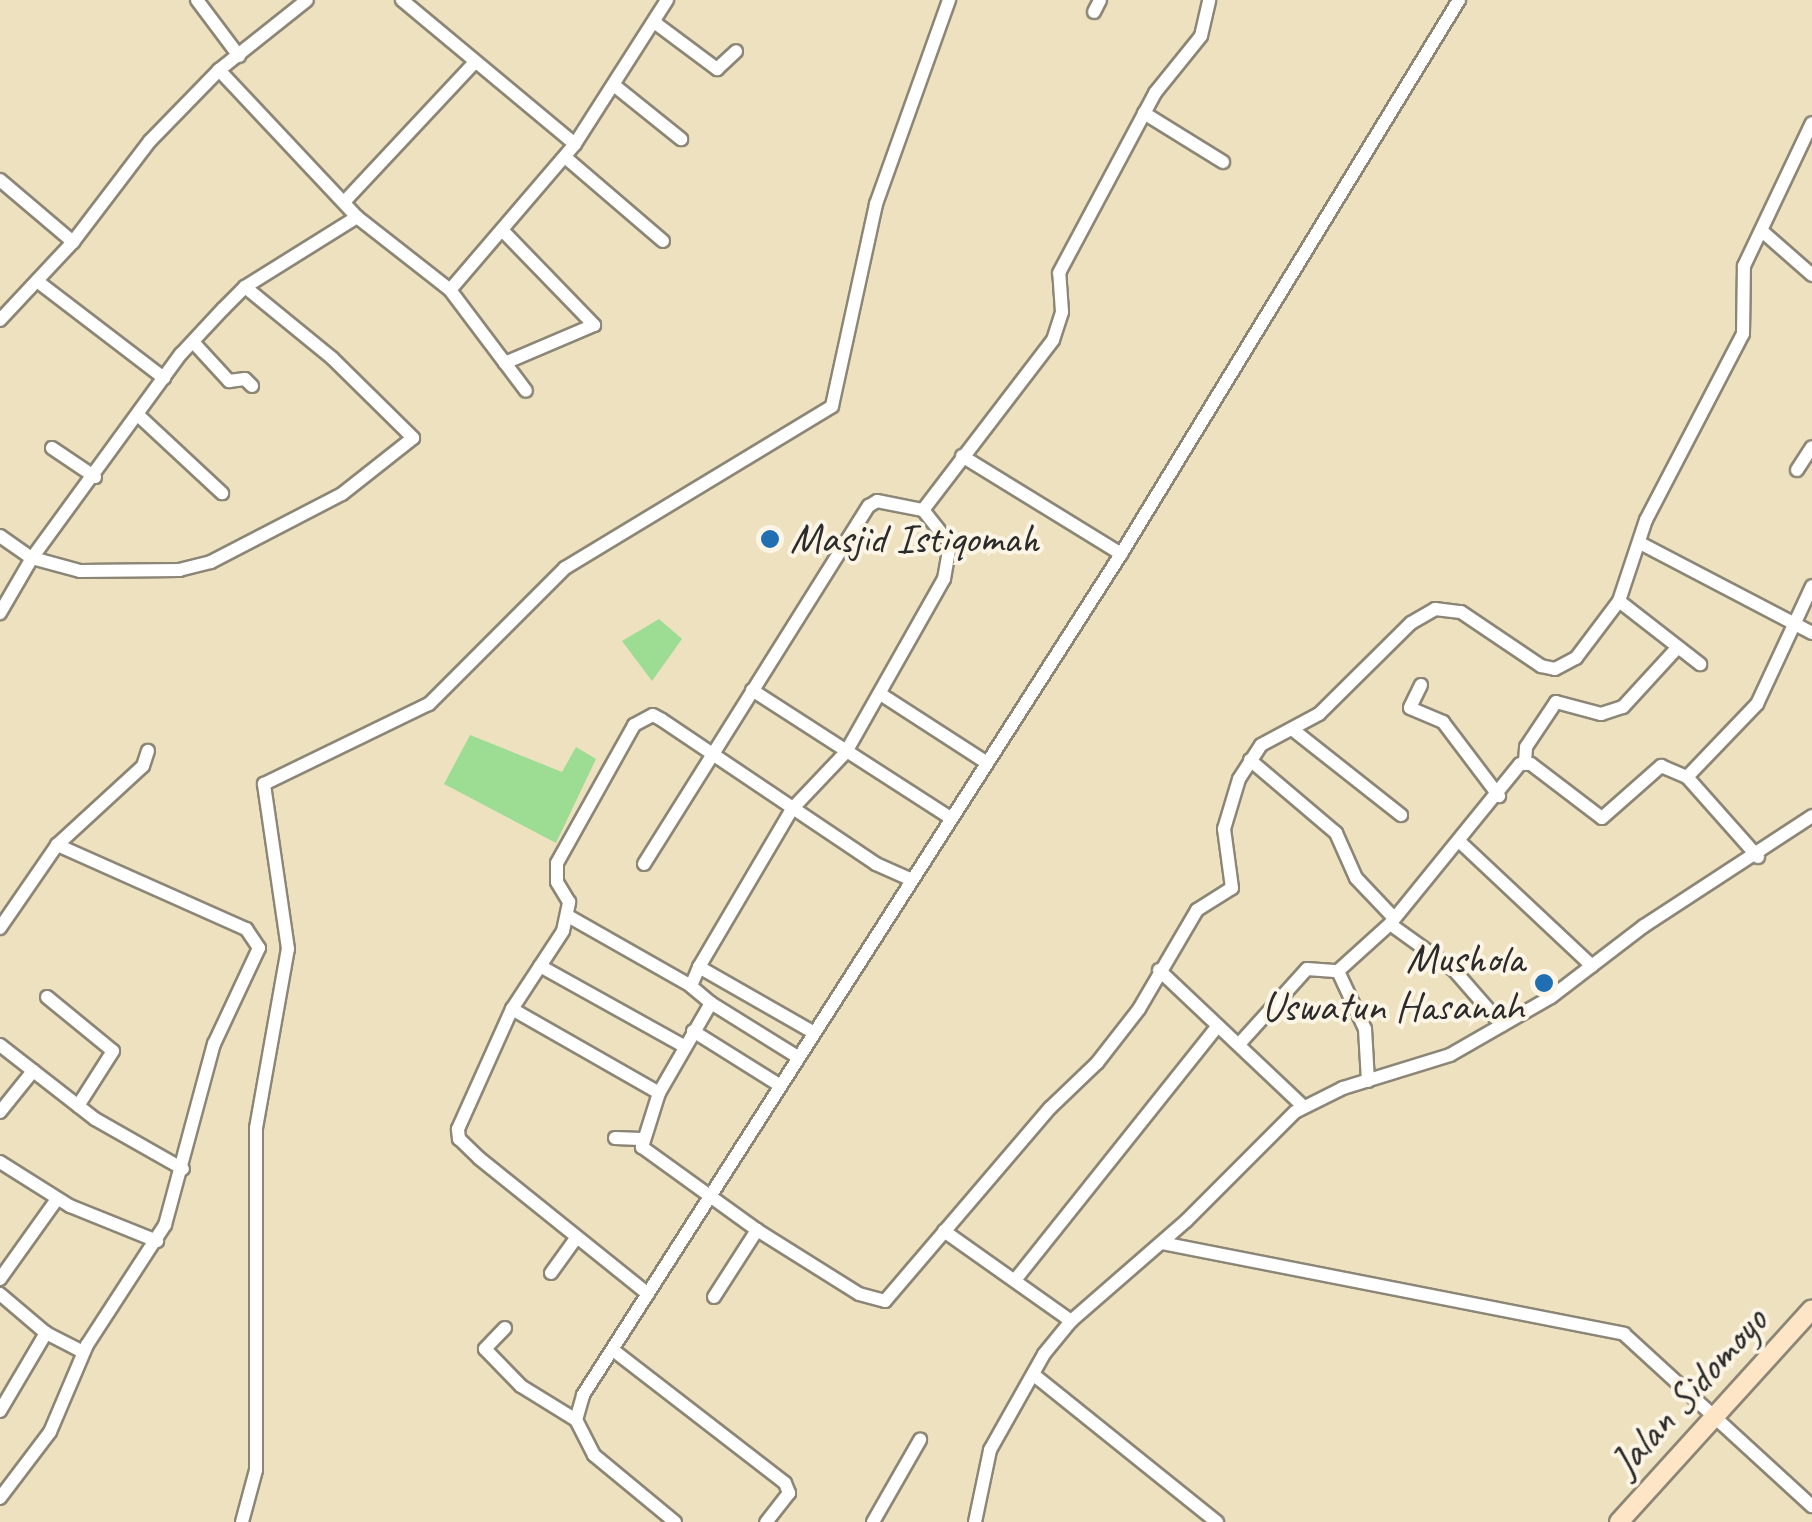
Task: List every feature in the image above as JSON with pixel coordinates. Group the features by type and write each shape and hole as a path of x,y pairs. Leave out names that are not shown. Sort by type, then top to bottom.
{"main road":[{"name":"Jalan Sidomoyo","path":"1627,1519 1714,1412 1812,1309"}],"street":[{"path":"198,0 239,56"},
{"path":"0,320 73,242 150,141 220,70 308,0"},
{"path":"402,0 574,144"},
{"path":"450,290 565,157 668,0"},
{"path":"242,1522 256,1470 256,1128 288,948 264,784 429,704 565,568 832,406 876,204 949,0"},
{"path":"923,510 1053,340 1062,312 1059,273 1144,113 1201,36 1209,0"},
{"path":"576,1420 583,1394 710,1198 811,1031 1121,554 1459,0"},
{"path":"654,22 717,69 736,51"},
{"path":"345,201 475,62"},
{"path":"220,70 358,217 450,290 526,392"},
{"path":"615,86 681,139"},
{"path":"1144,113 1223,162"},
{"path":"711,1003 659,1093 641,1139 642,1147 758,1230 875,1302 895,1292 1050,1108 1097,1064 1197,910 1232,888 1224,829 1250,760 1261,745 1319,714 1411,623 1435,609 1461,612 1554,669 1576,658 1619,601 1640,543 1743,334 1744,266 1812,123"},
{"path":"565,157 663,241"},
{"path":"0,180 73,242"},
{"path":"0,613 32,558 96,477 164,378 244,287 358,217"},
{"path":"503,231 594,325 505,363"},
{"path":"1763,232 1812,275"},
{"path":"37,281 164,378"},
{"path":"0,536 32,558 80,571 180,570 211,562 342,494 412,438 332,358 244,287"},
{"path":"194,344 229,381 246,379 252,386"},
{"path":"138,416 222,493"},
{"path":"1797,470 1812,447"},
{"path":"52,448 96,477"},
{"path":"962,456 1121,554"},
{"path":"644,864 712,750 869,506 876,501 923,510 944,532 950,558 882,695 846,752 792,809 691,986"},
{"path":"1640,543 1745,604 1812,633"},
{"path":"1687,777 1757,704 1812,586"},
{"path":"1619,601 1700,664"},
{"path":"1236,1038 1307,969 1338,971 1392,921 1525,762 1526,747 1556,702 1601,714 1623,707 1678,647"},
{"path":"1421,685 1410,708 1443,722 1499,796"},
{"path":"752,690 949,818"},
{"path":"882,695 987,764"},
{"path":"648,1294 460,1140 458,1129 512,1009 568,916 557,862 634,726 653,715 712,750 792,809 910,879"},
{"path":"1292,729 1401,815"},
{"path":"0,928 57,845 143,766 148,751"},
{"path":"1250,760 1336,833 1356,878 1392,921 1463,977 1502,1024"},
{"path":"1525,762 1602,818 1610,817 1661,766 1687,777 1758,857"},
{"path":"975,1522 990,1450 1071,1321 1162,1242 1304,1106 1368,1081 1416,1070 1502,1024 1758,857 1812,816"},
{"path":"1460,842 1592,966"},
{"path":"0,1498 50,1432 83,1352 157,1241 183,1169 214,1044 259,948 246,929 57,845"},
{"path":"568,916 691,986 711,1003 796,1056"},
{"path":"540,966 684,1046"},
{"path":"700,967 811,1031"},
{"path":"1159,970 1236,1038 1304,1106"},
{"path":"1338,971 1365,1029 1368,1081"},
{"path":"47,997 113,1051 78,1106"},
{"path":"512,1009 659,1093"},
{"path":"1015,1280 1218,1026"},
{"path":"693,1032 778,1086"},
{"path":"0,1044 78,1106 183,1169"},
{"path":"0,1112 34,1071"},
{"path":"615,1138 641,1139"},
{"path":"1,1164 57,1199 157,1241"},
{"path":"0,1278 57,1199"},
{"path":"714,1297 758,1230"},
{"path":"944,1232 1071,1321"},
{"path":"551,1273 578,1237"},
{"path":"1162,1242 1610,1329 1637,1344 1812,1506"},
{"path":"2,1302 46,1334 83,1352"},
{"path":"504,1328 486,1349 532,1394 576,1420 594,1455 675,1522"},
{"path":"2,1405 46,1334"},
{"path":"613,1350 786,1483 788,1492 767,1522"},
{"path":"1034,1375 1217,1522"},
{"path":"873,1522 920,1440"}],"green space":[{"path":"659,619 682,639 652,681 622,641"},
{"path":"470,735 562,772 576,747 596,759 556,843 444,784"}],"place":[{"name":"Masjid Istiqomah","path":"770,539"},
{"name":"Mushola Uswatun Hasanah","path":"1544,983"}]}
